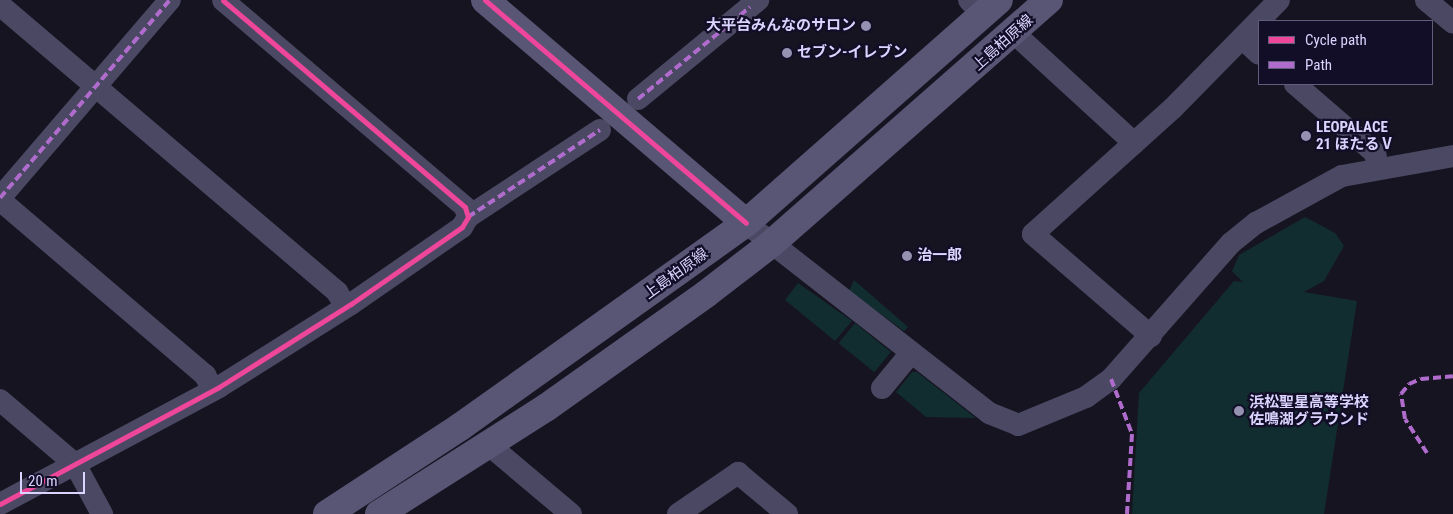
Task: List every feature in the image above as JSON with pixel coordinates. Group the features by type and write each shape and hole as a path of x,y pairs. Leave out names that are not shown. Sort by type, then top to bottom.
{"street":[{"path":"170,0 0,199 205,375 213,390"},
{"path":"223,0 465,206 468,217"},
{"path":"485,0 771,244 998,420 1018,425 1086,397 1118,372 1231,243 1256,223 1324,183 1378,169 1453,156"},
{"name":"上島柏原線","path":"379,514 489,445 619,358 771,244 1014,34 1049,0"},
{"path":"1260,20 1280,0"},
{"path":"1426,0 1453,23"},
{"path":"638,99 750,2"},
{"path":"0,5 337,292 346,307"},
{"name":"上島柏原線","path":"327,514 453,432 746,223 984,5"},
{"path":"1151,336 1033,234 1134,143 1258,22"},
{"path":"1014,34 1134,143"},
{"path":"1242,38 1258,53"},
{"path":"1296,85 1375,153 1378,169"},
{"path":"0,504 213,390 346,307 462,227 468,217 486,210 600,130"},
{"path":"882,388 911,353"},
{"path":"0,400 75,464 102,514"},
{"path":"489,445 571,514"},
{"path":"678,514 738,473 787,514"}],"green space":[{"name":"浜松聖星高等学校 佐鳴湖グラウンド","path":"1305,217 1335,233 1344,246 1324,281 1304,292 1357,301 1324,514 1132,514 1139,393 1234,281 1243,282 1232,271 1239,255"},
{"path":"854,280 908,327 904,331 849,291"},
{"path":"798,283 852,321 835,341 785,300"},
{"path":"855,323 891,352 874,372 839,343"},
{"path":"912,372 917,372 976,418 926,417 896,392"}],"marked path":[{"path":"0,198 170,0"},
{"path":"638,99 750,7"},
{"path":"468,217 600,130"},
{"path":"1427,453 1405,419 1401,394 1409,384 1421,379 1453,376"},
{"path":"1111,379 1132,434 1127,514"}],"cycle path":[{"path":"0,504 219,387 351,304 462,227 468,217 465,207 223,0"},
{"path":"485,0 746,223"}],"place":[{"name":"大平台みんなのサロン","path":"866,26"},
{"name":"セブン-イレブン","path":"787,53"},
{"name":"LEOPALACE 21 ほたるⅤ","path":"1306,136"},
{"name":"治一郎","path":"907,256"},
{"name":"浜松聖星高等学校 佐鳴湖グラウンド","path":"1239,411"}]}
